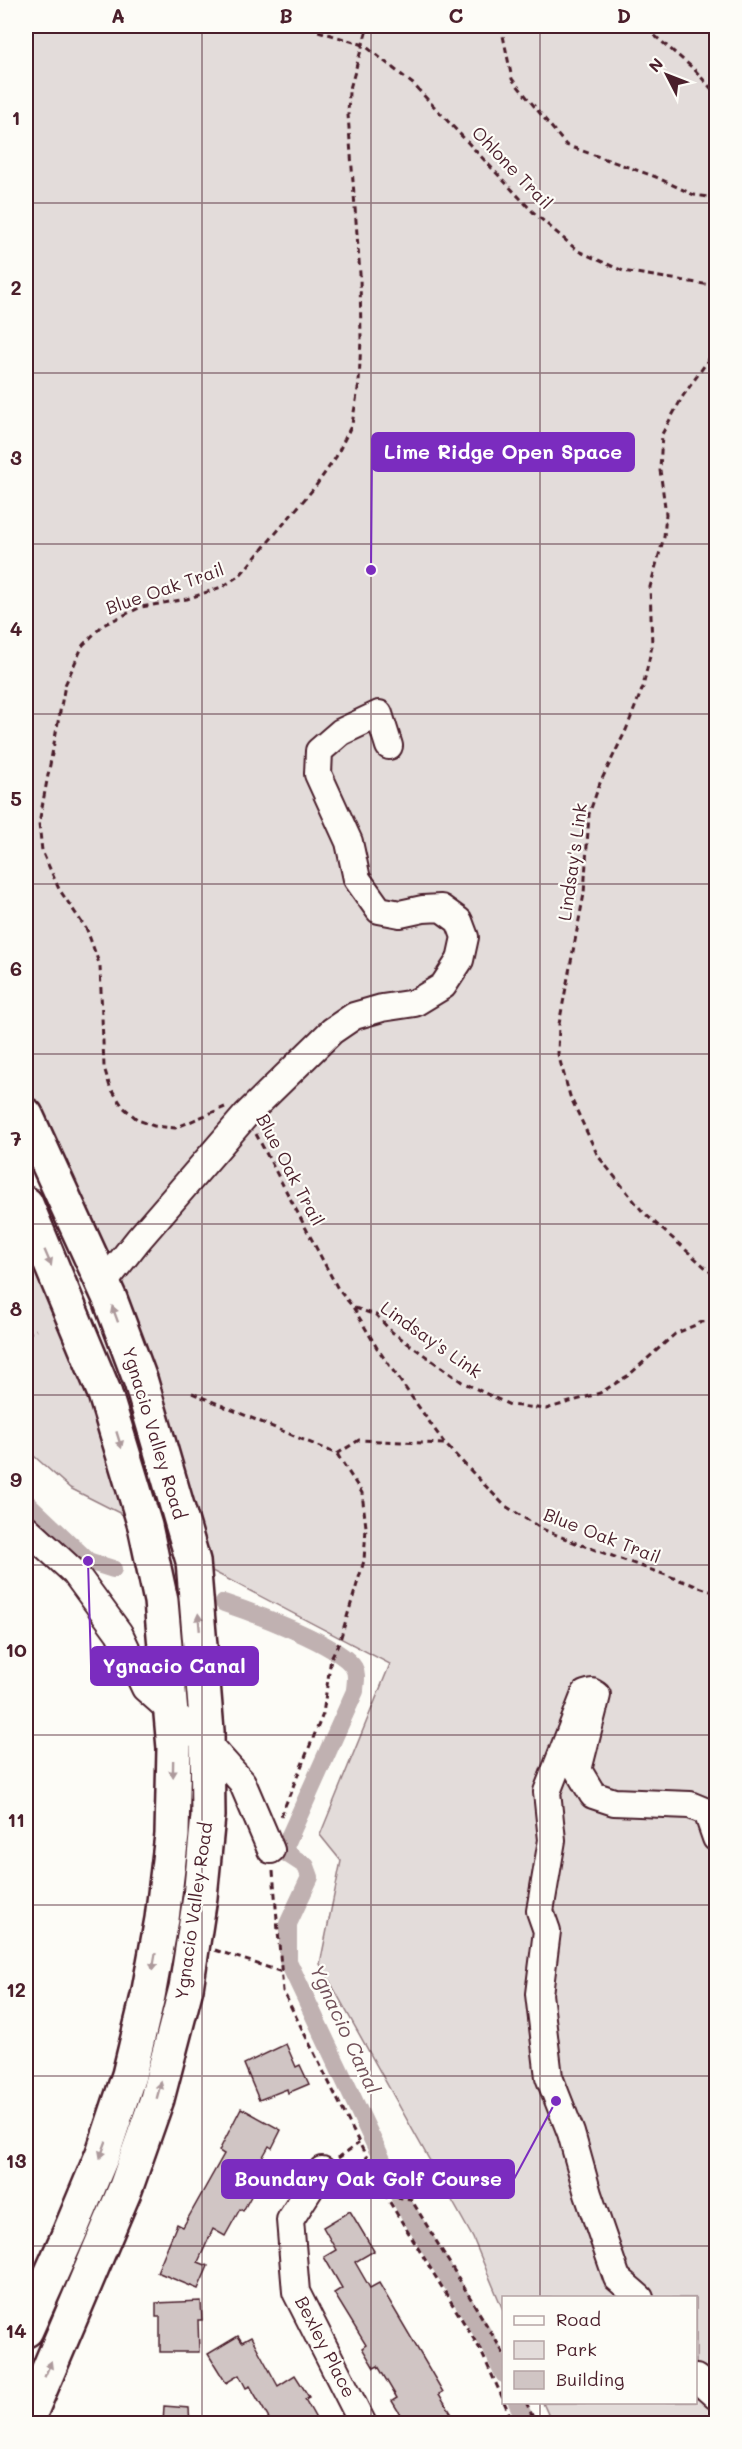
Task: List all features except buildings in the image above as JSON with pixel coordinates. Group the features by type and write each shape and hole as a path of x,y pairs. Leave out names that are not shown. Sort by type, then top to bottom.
{"highway":[{"name":"Ygnacio Valley Road","path":"26,1115 103,1284 141,1382 193,1561 207,1743 208,1816 186,1988 157,2099 130,2176 26,2423"},
{"name":"Ygnacio Valley Road","path":"26,1204 105,1394 145,1526 161,1601 174,1748 172,1835 162,1919 148,1996 129,2075 103,2153 26,2330"}],"street":[{"path":"103,1284 246,1115 332,1031 354,1016 382,1008 415,1003 443,986 459,960 465,937 459,921 441,908 400,914 380,910 368,896 357,879 349,842 318,774 319,751 341,732 379,714 389,746"},
{"path":"26,1528 75,1573 119,1633 145,1688 207,1743 242,1782 271,1851"},
{"path":"638,2296 617,2278 588,2194 571,2133 549,2077 539,1994 547,1930 540,1911 552,1840 547,1792 585,1694 592,1692 597,1695 578,1770 593,1795 614,1802 690,1805 707,1812 717,1838"},
{"name":"Bexley Place","path":"322,2170 290,2220 296,2292 363,2424"},
{"path":"697,2379 717,2396"}],"path":[{"name":"Ohlone Trail","path":"309,26 364,45 413,84 533,212 578,250 622,271 717,286"},
{"name":"Blue Oak Trail","path":"368,26 349,92 348,115 360,274 361,339 359,383 352,424 336,457 320,479 241,574 224,586 187,599 131,612 103,625 83,645 65,685 39,823 42,851 59,889 87,930 100,966 104,1067 110,1087 123,1107 138,1120 154,1126 175,1128 218,1108 230,1106 246,1115 338,1289 353,1307 377,1348 445,1444 504,1505 542,1529 717,1593"},
{"path":"501,26 512,79 566,145 656,177 694,195 717,198"},
{"path":"650,26 655,36 694,69 717,94"},
{"name":"Lindsay's Link","path":"717,349 683,396 662,434 660,470 666,514 664,537 650,587 652,646 642,687 626,730 600,783 589,814 584,894 559,1024 558,1054 570,1096 598,1156 643,1212 717,1277"},
{"name":"Lindsay's Link","path":"353,1307 376,1315 392,1332 462,1382 510,1405 546,1409 600,1393 629,1376 675,1334 702,1322 717,1321"},
{"path":"26,1334 36,1329"},
{"path":"192,1393 337,1454 362,1492 366,1527 364,1561 340,1640 331,1658 323,1714 276,1828 271,1851 283,1991 386,2196 480,2349 502,2398"},
{"path":"337,1454 360,1440 445,1444"},
{"path":"193,1942 282,1972"},
{"path":"352,2148 359,2144"},
{"path":"386,2196 411,2199 502,2351"},
{"path":"505,2404 514,2424"},
{"path":"526,2404 536,2424"}],"green space":[{"path":"26,26 716,26 716,2423 552,2423 543,2404 697,2404 697,2296 502,2296 502,2308 473,2238 320,1964 341,1861 320,1835 390,1664 193,1561 26,1115"},
{"path":"26,1204 145,1526 70,1488 26,1449"}],"waterway":[{"name":"Ygnacio Canal","path":"26,1502 88,1561 113,1569"},
{"name":"Ygnacio Canal","path":"224,1603 274,1621 314,1640 332,1649 354,1668 355,1691 283,1851 306,1866 310,1877 288,1924 288,1961 402,2202 491,2347 502,2370"},
{"name":"Ygnacio Canal","path":"518,2404 527,2424"}],"place":[{"name":"Lime Ridge Open Space","path":"371,570"},
{"name":"Ygnacio Canal","path":"88,1561"},
{"name":"Boundary Oak Golf Course","path":"556,2101"}]}
